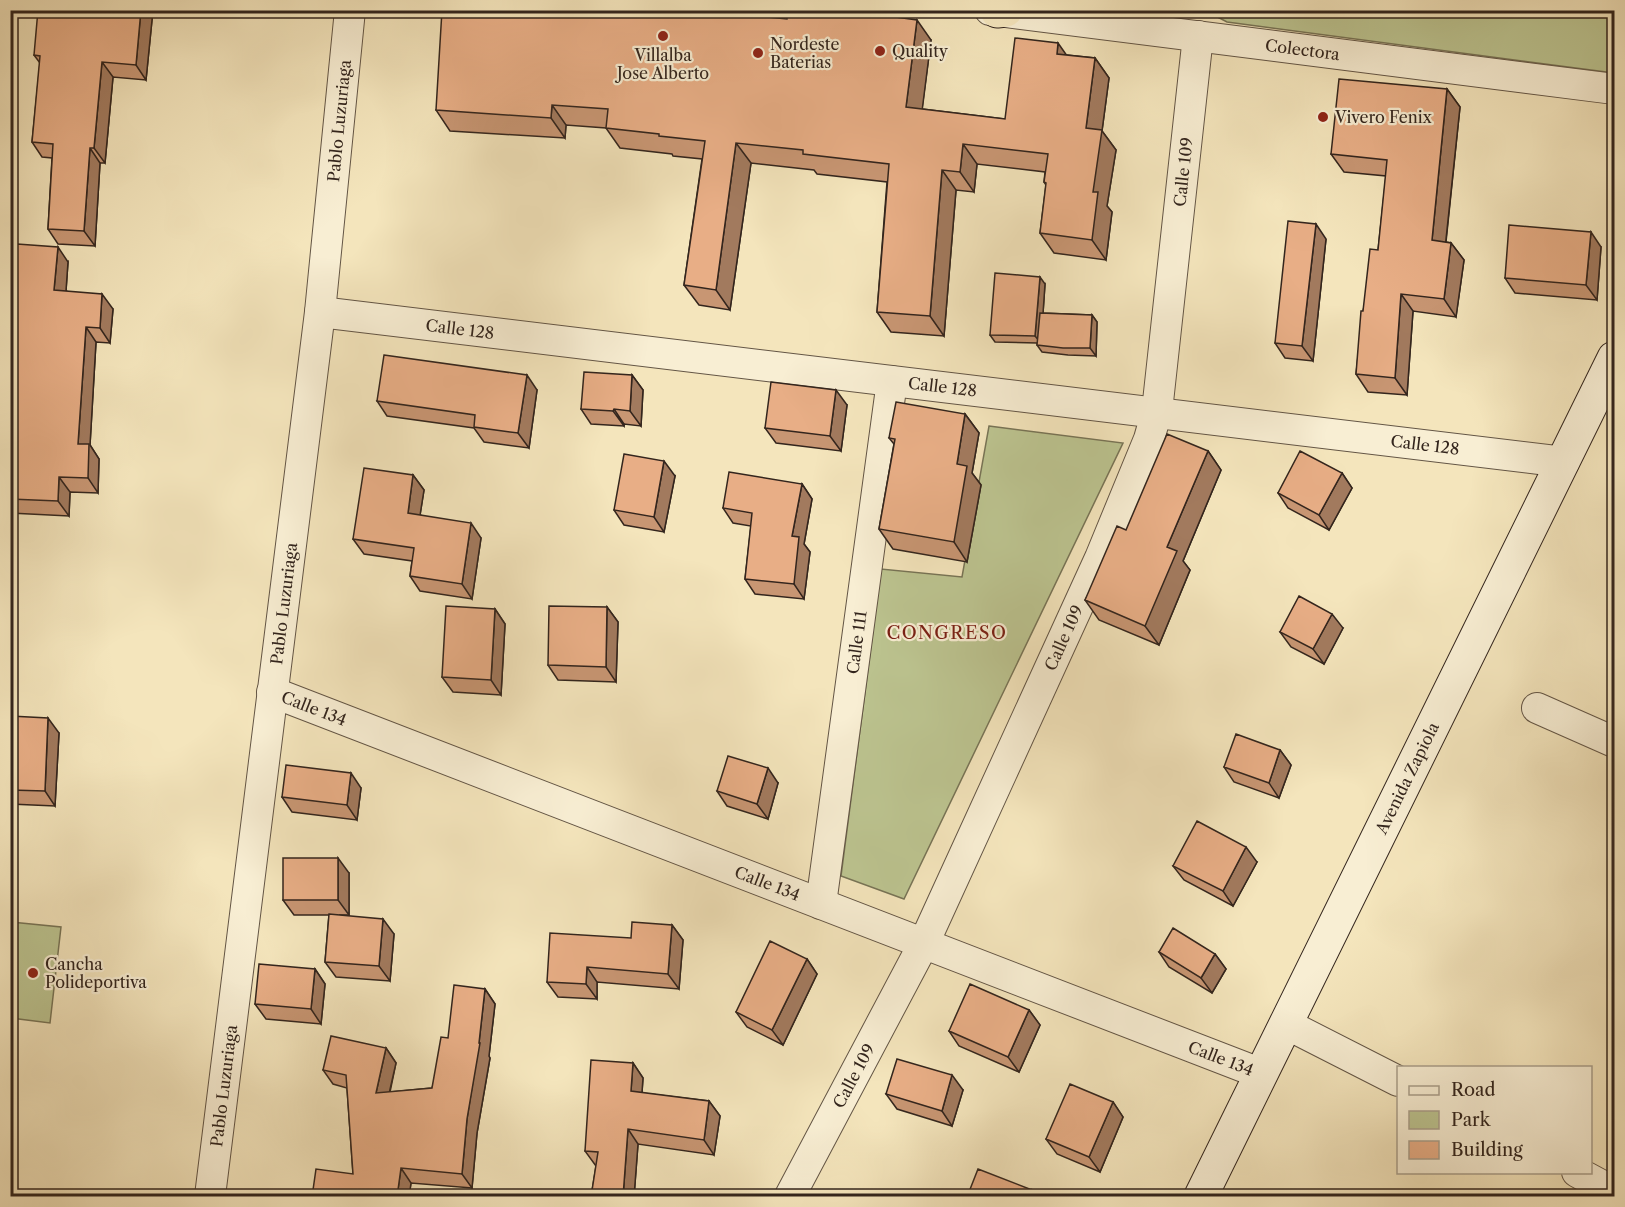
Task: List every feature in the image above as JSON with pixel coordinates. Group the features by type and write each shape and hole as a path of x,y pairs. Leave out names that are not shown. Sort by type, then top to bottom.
{"main road":[{"name":"Avenida Zapiola","path":"1201,1197 1614,358"}],"street":[{"name":"Pablo Luzuriaga","path":"210,1197 320,312 350,10"},
{"name":"Colectora","path":"998,11 1614,89"},
{"name":"Calle 109","path":"790,1197 924,943 1100,558 1149,439 1157,411 1198,36"},
{"name":"Calle 128","path":"320,312 1157,411 1564,462"},
{"name":"Calle 111","path":"821,904 892,381"},
{"name":"Calle 134","path":"273,692 1262,1074"},
{"path":"1537,708 1614,742"},
{"path":"1287,1024 1397,1081"},
{"path":"1579,1174 1614,1192"}],"green space":[{"path":"1206,11 1614,11 1614,73 1227,22"},
{"path":"989,426 1123,443 904,899 841,876 881,569 962,577"},
{"name":"Cancha Polideportiva","path":"11,922 61,927 50,1023 11,1018"}],"building":[{"path":"38,10 141,10 136,65 102,62 94,148 90,148 84,231 48,229 53,144 32,142 40,56 34,55"},
{"path":"442,10 563,12 563,10 700,10 787,19 788,10 845,10 917,20 906,107 1005,119 1015,38 1058,43 1057,54 1095,58 1086,128 1102,130 1093,192 1098,192 1092,240 1040,233 1048,154 963,144 960,172 942,170 930,316 877,312 889,164 803,154 803,150 736,143 716,290 684,285 705,141 606,128 608,109 552,105 551,118 436,110"},
{"path":"1339,79 1447,89 1432,240 1451,243 1444,299 1401,294 1395,378 1356,374 1361,311 1363,311 1370,249 1378,250 1387,160 1331,154"},
{"path":"1288,221 1316,224 1302,346 1275,343"},
{"path":"1509,225 1591,232 1586,285 1505,278"},
{"path":"17,244 58,247 54,290 102,294 100,328 86,327 78,444 89,444 88,478 59,477 58,501 10,499 10,441 12,441 17,364 10,364 10,327"},
{"path":"995,273 1040,277 1035,336 990,335"},
{"path":"1040,313 1092,315 1090,348 1037,345"},
{"path":"384,355 527,375 518,433 474,427 475,415 377,401"},
{"path":"584,372 632,375 630,411 581,409"},
{"path":"771,382 836,390 830,436 765,428"},
{"path":"896,402 965,414 957,464 967,466 954,542 879,529 895,439 889,438"},
{"path":"1167,434 1208,451 1167,547 1177,551 1145,626 1085,600 1117,526 1126,530"},
{"path":"1300,451 1342,473 1319,515 1278,493"},
{"path":"624,454 664,461 654,517 614,510"},
{"path":"364,468 413,475 408,513 471,523 462,584 410,576 414,548 353,539"},
{"path":"729,472 802,484 792,536 799,537 794,584 745,579 752,513 723,508"},
{"path":"1299,596 1332,614 1313,649 1280,632"},
{"path":"446,606 495,609 491,680 442,677"},
{"path":"549,606 607,607 606,667 548,665"},
{"path":"10,716 48,718 45,791 10,790"},
{"path":"1236,734 1280,750 1269,783 1224,767"},
{"path":"728,756 768,768 757,804 717,791"},
{"path":"286,765 351,773 347,805 282,797"},
{"path":"1197,821 1246,847 1223,891 1173,866"},
{"path":"283,858 338,858 338,900 283,900"},
{"path":"329,914 383,919 379,966 325,962"},
{"path":"632,922 672,925 668,974 587,967 586,984 547,982 550,933 631,938"},
{"path":"1173,928 1215,954 1201,978 1159,952"},
{"path":"770,941 807,959 772,1030 736,1012"},
{"path":"259,964 315,969 311,1009 255,1004"},
{"path":"970,984 1029,1010 1008,1057 949,1031"},
{"path":"454,985 485,989 480,1043 467,1119 462,1174 401,1168 397,1197 312,1197 316,1169 353,1174 346,1075 323,1070 331,1036 386,1048 376,1093 432,1088 441,1037 448,1038"},
{"path":"897,1059 952,1075 942,1111 886,1094"},
{"path":"591,1060 633,1063 631,1091 709,1101 704,1140 628,1129 623,1197 591,1197 598,1152 585,1151"},
{"path":"1070,1084 1113,1102 1089,1157 1046,1139"},
{"path":"978,1169 1032,1190 1030,1197 967,1197"},
{"path":"861,1190 875,1197 859,1197"}],"place":[{"name":"Villalba Jose Alberto","path":"663,36"},
{"name":"Quality","path":"880,51"},
{"name":"Nordeste Baterias","path":"758,53"},
{"name":"Vivero Fenix","path":"1323,117"},
{"name":"Cancha Polideportiva","path":"33,973"}],"district":[{"name":"CONGRESO","path":"947,633"}]}
